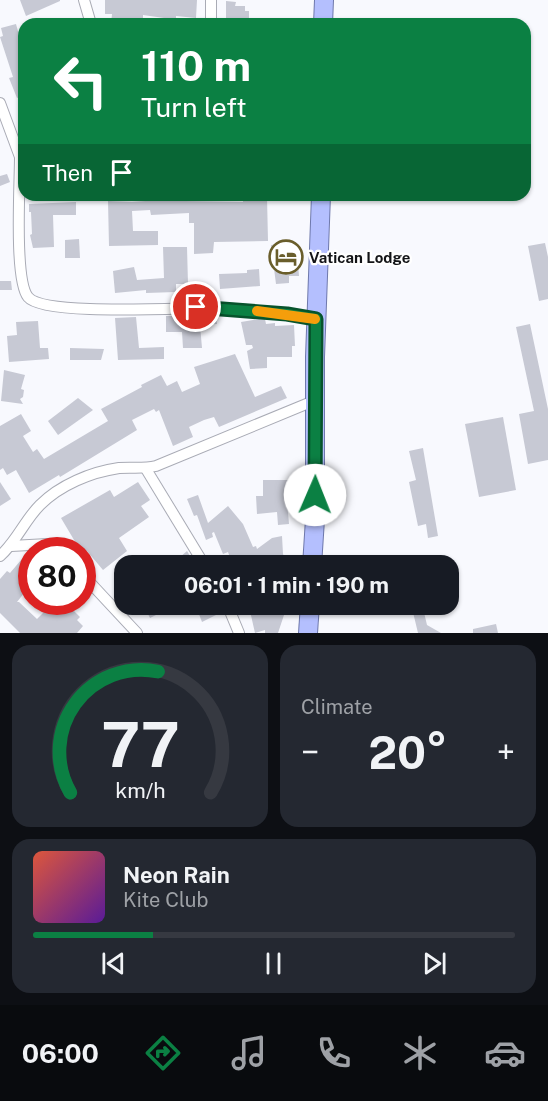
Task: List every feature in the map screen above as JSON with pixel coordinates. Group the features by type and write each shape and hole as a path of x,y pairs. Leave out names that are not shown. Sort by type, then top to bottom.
{"highway":[{"path":"323,18 324,0"},
{"path":"313,555 316,319 321,201"},
{"path":"308,633 309,615"}],"street":[{"path":"84,0 89,18"},
{"path":"211,0 211,18"},
{"path":"0,103 18,150"},
{"path":"21,201 20,266 26,296 35,302 61,307 224,308 316,319"},
{"path":"0,556 11,546 41,504 77,480 122,468 146,469 242,432 316,400"},
{"path":"146,469 198,555"},
{"path":"11,546 18,546"},
{"path":"96,589 137,633"},
{"path":"232,615 239,633"}],"building":[{"path":"20,0 60,0 60,1 26,16"},
{"path":"105,0 197,0 196,18 176,16 176,18 164,18 143,15 143,18 112,18 112,14 105,14"},
{"path":"226,1 236,2 235,6 245,6 245,11 249,11 249,18 226,18"},
{"path":"16,24 18,31 17,98 9,78 13,77 0,37 3,36 1,28"},
{"path":"7,174 10,182 0,186 0,176"},
{"path":"108,201 267,201 268,241 214,242 213,253 194,254 194,223 189,223 189,213 151,215 150,210 132,211 133,231 158,231 158,245 109,246"},
{"path":"76,202 76,215 53,215 54,247 33,248 30,235 32,234 29,204"},
{"path":"79,239 80,258 65,258 65,240"},
{"path":"293,243 294,249 297,249 299,276 289,276 289,283 276,284 271,245"},
{"path":"545,243 548,257 548,299 539,301 528,246"},
{"path":"163,247 187,247 188,284 176,284 176,292 146,293 146,290 115,293 113,271 134,267 137,280 164,278"},
{"path":"259,269 260,286 220,289 219,274 247,273 247,270"},
{"path":"0,281 11,281 12,290 0,290"},
{"path":"166,316 189,316 189,318 216,316 217,324 200,325 202,348 183,348 182,332 166,332"},
{"path":"136,317 139,348 164,347 164,359 118,360 115,318"},
{"path":"265,319 266,324 275,323 275,326 294,325 295,346 292,346 292,357 267,357 267,368 250,369 247,351 253,348 252,345 246,345 241,322"},
{"path":"38,321 40,348 48,348 49,359 9,362 7,336 17,335 16,322"},
{"path":"530,324 548,409 548,460 528,464 519,414 534,411 516,327"},
{"path":"70,348 104,349 101,360 70,360"},
{"path":"235,354 255,397 281,386 287,398 219,427 214,417 204,420 189,427 193,437 173,446 159,410 156,412 154,409 132,420 137,430 29,493 16,470 7,475 3,468 0,470 0,426 21,414 31,431 23,436 33,452 37,449 44,459 108,421 101,409 142,387 141,385 161,375 167,386 177,381 182,392 200,384 194,367"},
{"path":"4,370 25,375 21,389 24,390 23,397 20,399 23,404 1,401"},
{"path":"78,398 93,410 58,435 48,421"},
{"path":"503,417 516,490 479,497 465,424"},
{"path":"423,448 438,536 428,538 426,524 418,526 409,482 416,480 409,451"},
{"path":"263,480 289,480 289,500 287,500 289,524 278,525 277,512 257,514 256,496 263,496"},
{"path":"0,482 11,499 0,506"},
{"path":"138,482 150,500 141,506 149,517 119,538 127,551 122,555 114,555 114,561 103,570 96,562 96,537 72,537 61,518 110,490 114,497"},
{"path":"198,495 208,523 228,506 243,524 253,547 256,546 257,549 272,538 282,536 283,555 229,555 228,552 223,554 214,532 213,537 206,540 197,515 194,516 187,499"},
{"path":"18,564 18,615 33,615 37,619 41,615 78,615 80,617 77,620 83,626 77,633 20,633 0,613 0,579 7,571 10,573"},
{"path":"199,615 216,615 202,622"},
{"path":"251,615 284,615 278,633 265,633 265,630 255,633"},
{"path":"414,615 425,615 427,625 441,633 418,633"},
{"path":"496,624 498,633 473,633 473,629"}],"slow traffic":[{"path":"257,311 315,319"}],"place":[{"name":"Vatican Lodge","path":"286,257"}],"route":[{"path":"196,307 250,310 316,319 315,495"}]}
